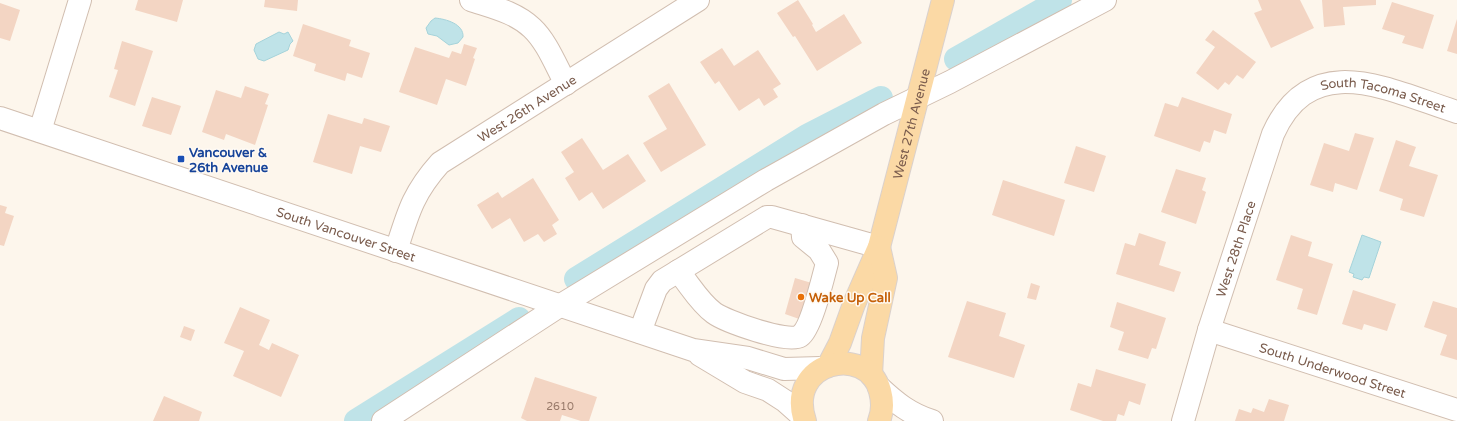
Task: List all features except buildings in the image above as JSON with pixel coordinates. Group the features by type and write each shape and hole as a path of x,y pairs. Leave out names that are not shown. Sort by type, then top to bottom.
{"main road":[{"name":"West 27th Avenue","path":"804,419 801,406 804,388 810,377 824,367 840,343 854,304 879,247 916,99 943,0"},
{"name":"West 27th Avenue","path":"879,247 886,278 873,338 875,381 883,401 882,415 879,421"},
{"path":"824,367 846,363 860,367 875,381"}],"street":[{"path":"40,131 80,0"},
{"path":"471,0 508,12 533,29 543,43 566,84"},
{"name":"West 26th Avenue","path":"396,251 410,208 418,190 440,163 698,0"},
{"path":"383,421 561,305 766,180 1105,0"},
{"name":"South Tacoma Street","path":"1310,91 1322,85 1337,81 1354,81 1371,84 1457,112"},
{"name":"West 28th Place","path":"1183,421 1209,330 1273,134 1281,116 1294,101 1310,91"},
{"name":"South Vancouver Street","path":"0,118 693,350 748,358 784,369 824,367"},
{"path":"640,332 656,289 662,281 767,217 802,225 879,247"},
{"path":"678,271 704,304 715,314 734,322 779,336 792,338 800,337 806,329 813,311 827,263 819,250 803,237 802,225"},
{"name":"South Underwood Street","path":"1209,330 1457,410"},
{"name":"South Vancouver Street","path":"693,350 746,382 768,390 785,401 804,419"},
{"path":"875,381 904,410 918,417 932,421"}],"water":[{"path":"435,18 454,23 461,29 463,32 463,37 458,43 449,45 437,36 428,34 426,28"},
{"path":"279,32 284,34 288,32 293,41 288,50 264,61 258,59 254,50 256,44"},
{"path":"1362,235 1381,242 1369,278 1364,277 1362,280 1353,277 1354,274 1349,272"}],"waterway":[{"path":"956,59 1060,0"},
{"path":"576,279 807,136 881,98"},
{"path":"356,421 519,319"}],"place":[{"name":"Vancouver & 26th Avenue","path":"181,159"},
{"name":"Wake Up Call","path":"801,297"}]}
